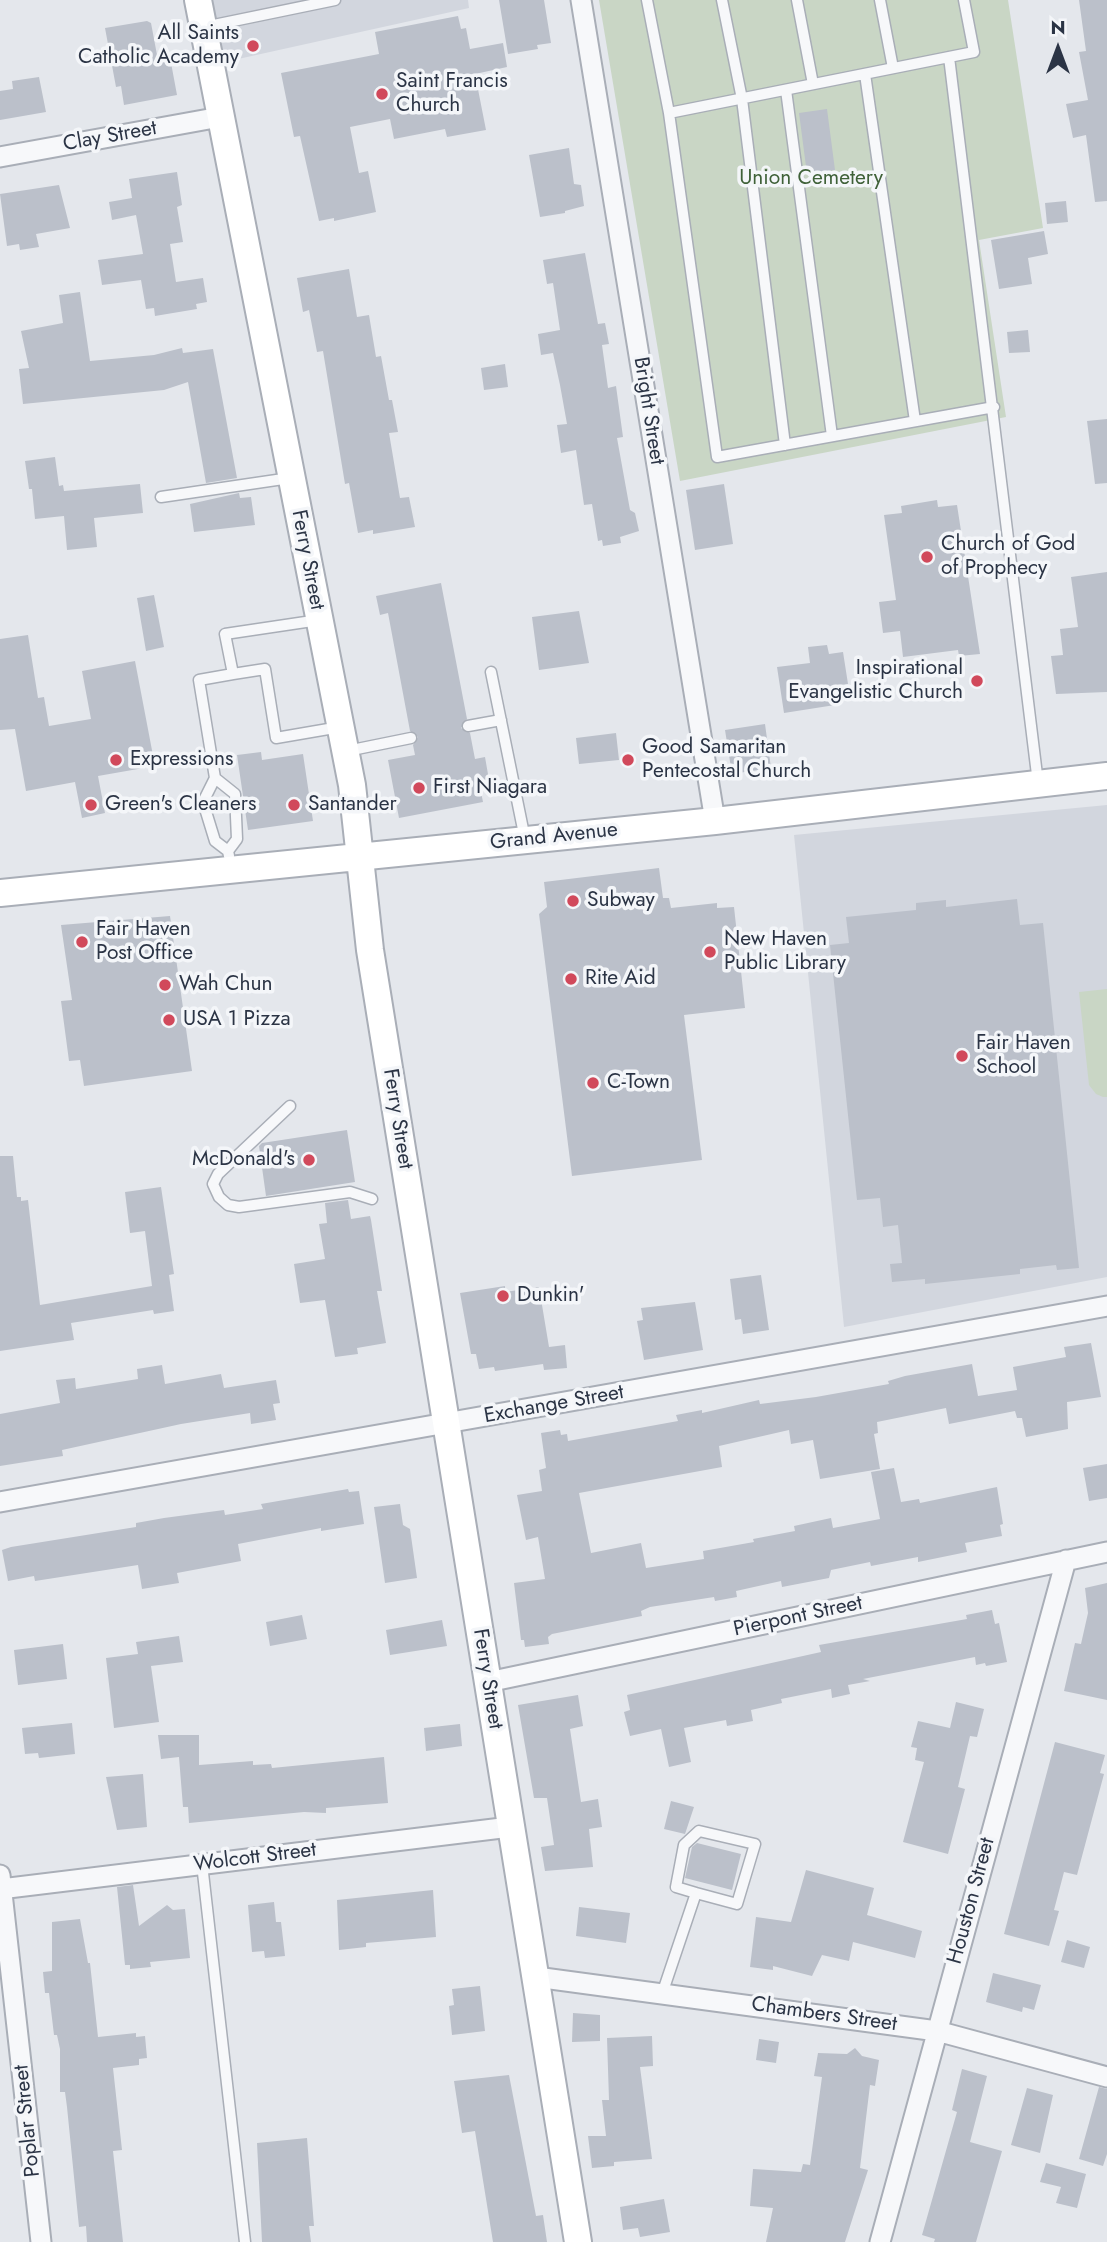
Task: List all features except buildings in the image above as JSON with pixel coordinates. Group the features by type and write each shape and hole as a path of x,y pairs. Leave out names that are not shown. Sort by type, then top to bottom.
{"main road":[{"name":"Ferry Street","path":"198,0 343,739 361,858 370,950 578,2242"},
{"name":"Grand Avenue","path":"0,893 229,861 361,858 1107,776"}],"street":[{"name":"Bright Street","path":"581,0 715,821"},
{"name":"Clay Street","path":"0,157 220,117"},
{"name":"Exchange Street","path":"0,1502 1107,1306"},
{"name":"Pierpont Street","path":"488,1682 1107,1552"},
{"name":"Houston Street","path":"880,2242 1066,1560"},
{"name":"Wolcott Street","path":"0,1884 202,1864 510,1827"},
{"name":"Poplar Street","path":"0,1884 41,2242"},
{"name":"Chambers Street","path":"536,1977 937,2031 1107,2077"}],"lane":[{"path":"203,27 335,0"},
{"path":"647,0 669,113 717,457 994,407"},
{"path":"722,0 742,99 785,445"},
{"path":"797,0 813,84"},
{"path":"880,0 893,68"},
{"path":"669,113 974,52 964,0"},
{"path":"949,57 1038,783"},
{"path":"865,74 915,421"},
{"path":"786,90 832,436"},
{"path":"161,496 291,478"},
{"path":"233,674 225,634 319,620"},
{"path":"229,861 215,841 203,802 215,778 199,680 265,669 276,738 411,738"},
{"path":"491,672 525,840"},
{"path":"468,726 501,720"},
{"path":"215,778 235,794 237,839 229,861"},
{"path":"290,1106 218,1174 213,1184 219,1197 228,1205 239,1207 349,1192 372,1199"},
{"path":"699,1831 755,1844 737,1904 696,1893 676,1887 684,1844 699,1831"},
{"path":"202,1864 245,2242"},
{"path":"662,1994 696,1893"}],"shaded area":[{"name":"All Saints Catholic Academy","path":"198,0 468,0 469,8 211,65"},
{"name":"Fair Haven School","path":"1107,805 1107,1277 844,1327 794,835"}],"green space":[{"name":"Union Cemetery","path":"599,0 1008,0 1043,228 979,240 1006,417 680,481"},
{"path":"1107,989 1107,1097 1103,1097 1096,1094 1089,1085 1079,992"}],"place":[{"name":"All Saints Catholic Academy","path":"253,46"},
{"name":"Saint Francis Church","path":"382,94"},
{"name":"Church of God of Prophecy","path":"927,557"},
{"name":"Inspirational Evangelistic Church","path":"977,681"},
{"name":"Expressions","path":"116,760"},
{"name":"Good Samaritan Pentecostal Church","path":"628,760"},
{"name":"First Niagara","path":"419,788"},
{"name":"Green's Cleaners","path":"91,805"},
{"name":"Santander","path":"294,805"},
{"name":"Subway","path":"573,901"},
{"name":"Fair Haven Post Office","path":"82,942"},
{"name":"New Haven Public Library","path":"710,952"},
{"name":"Rite Aid","path":"571,979"},
{"name":"Wah Chun","path":"165,985"},
{"name":"USA 1 Pizza","path":"169,1020"},
{"name":"Fair Haven School","path":"962,1056"},
{"name":"C-Town","path":"593,1083"},
{"name":"McDonald's","path":"309,1160"},
{"name":"Dunkin'","path":"503,1296"}]}
